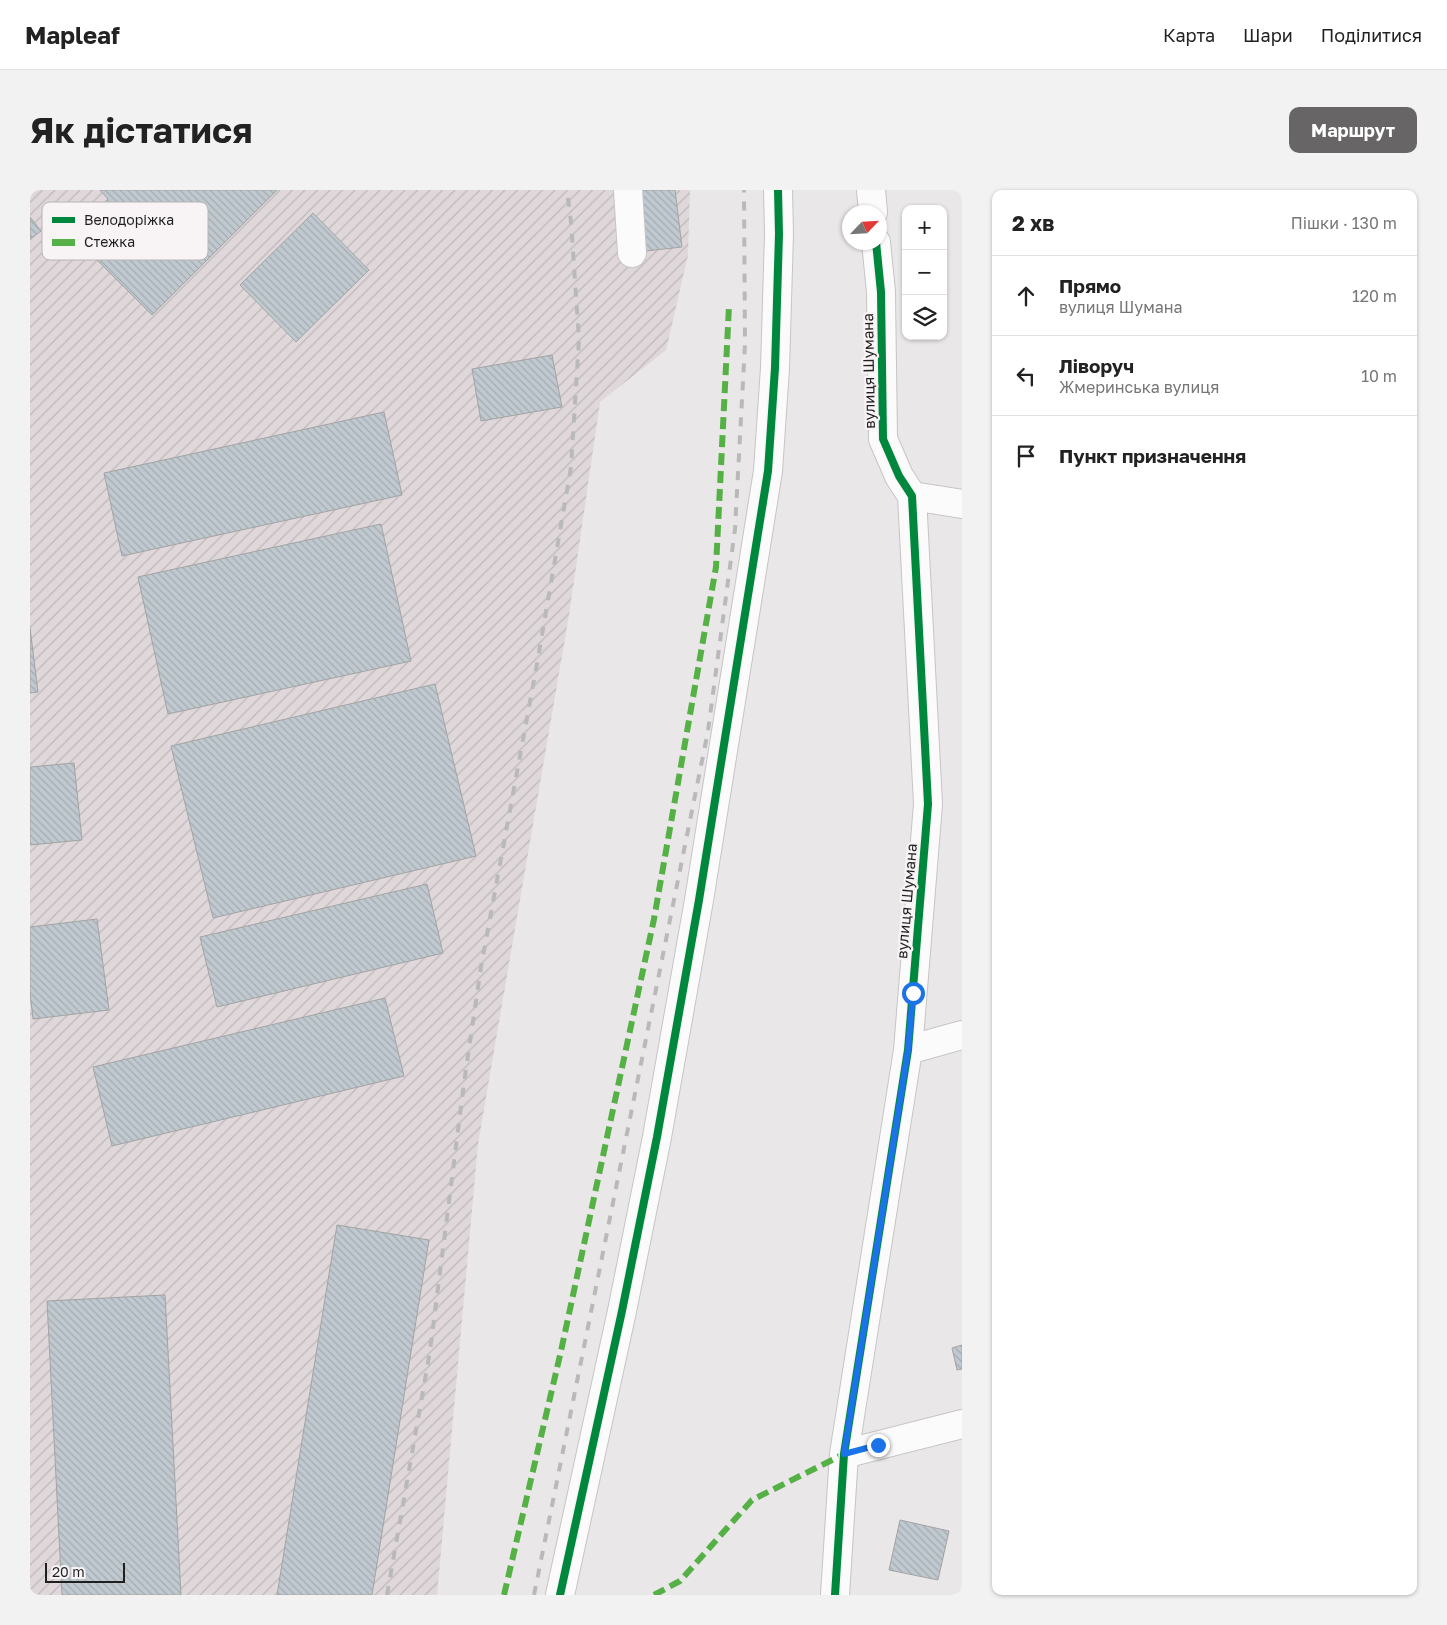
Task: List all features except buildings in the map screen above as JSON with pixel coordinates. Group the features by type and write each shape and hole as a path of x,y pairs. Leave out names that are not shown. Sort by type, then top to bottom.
{"street":[{"path":"628,190 632,253"},
{"path":"560,1595 658,1137 699,900 768,471 776,368 778,190"},
{"path":"871,190 872,205"},
{"name":"вулиця Шумана","path":"835,1595 844,1454 908,1050 928,804 912,496 898,476 883,439 881,292 877,250"},
{"path":"912,496 962,504"},
{"path":"908,1050 962,1036"},
{"path":"844,1454 962,1424"}],"shaded area":[{"path":"30,190 690,190 688,255 666,350 600,402 569,615 478,1144 437,1595 30,1595"}],"railway":[{"path":"387,1595 430,1351 464,1083 481,967 571,467 579,339 567,190"},
{"path":"534,1595 708,731 735,529 745,344 744,190"}],"marked path":[{"path":"504,1595 561,1351 654,919 716,567 729,306"},
{"path":"654,1595 680,1581 752,1500 844,1454"}],"cycle path":[{"path":"560,1595 622,1311 657,1137 699,900 768,471 775,368 779,234 778,190"},
{"path":"835,1595 844,1454 908,1050 928,804 912,496 899,476 883,439 881,292 877,250"}],"route":[{"path":"878,1445 844,1454 908,1050 913,993"}]}
